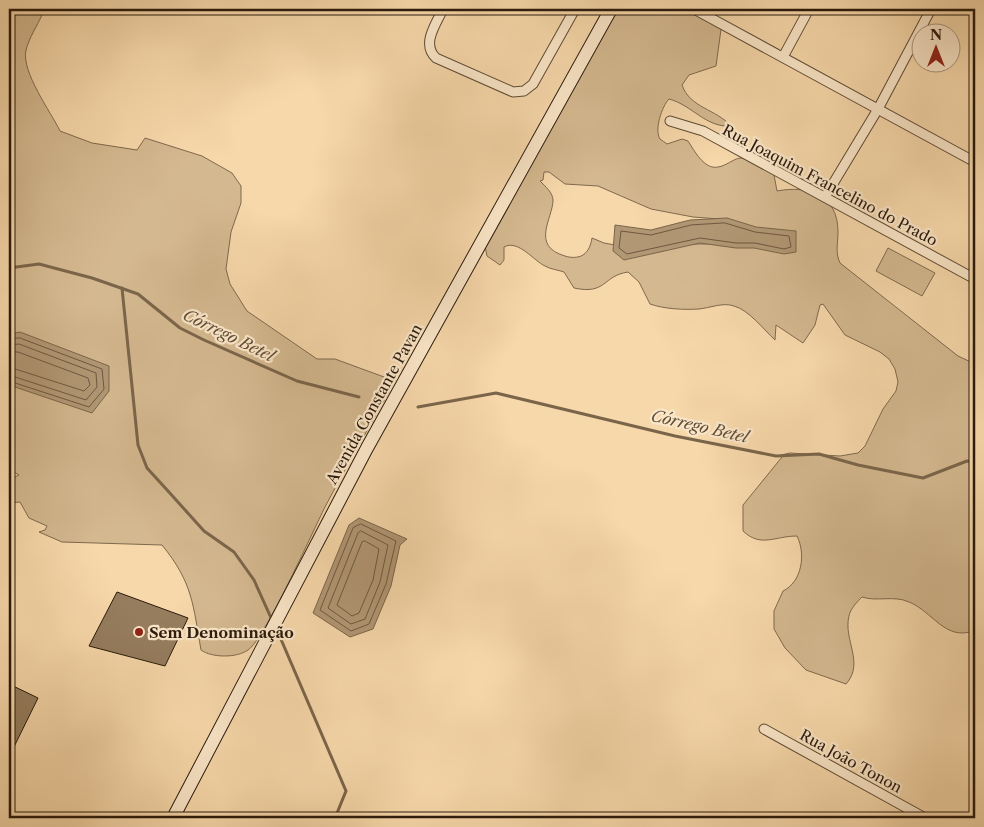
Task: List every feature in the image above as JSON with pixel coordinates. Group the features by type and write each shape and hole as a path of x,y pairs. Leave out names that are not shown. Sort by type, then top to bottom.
{"street":[{"path":"443,9 429,41 431,54 436,58 513,92 524,91 533,84 575,9"},
{"name":"Avenida Constante Pavan","path":"173,818 367,448 611,9"},
{"path":"694,9 973,161 975,150"},
{"path":"783,57 809,9"},
{"path":"825,197 878,109 932,9"},
{"name":"Rua Joaquim Francelino do Prado","path":"670,121 703,131 975,279"},
{"name":"Rua João Tonon","path":"764,729 925,818"}],"shaded area":[{"path":"9,9 42,9 42,15 27,46 26,59 32,80 60,131 92,143 137,150 145,138 202,156 232,173 241,186 241,203 231,232 226,269 230,284 247,311 317,359 335,359 395,381 333,491 265,627 255,642 243,653 231,656 218,656 201,650 193,607 186,583 162,545 62,542 39,532 45,530 47,526 29,518 20,502 9,503 9,480 19,475 9,469"},
{"path":"617,9 687,9 722,22 716,66 689,75 682,85 691,99 725,120 731,126 722,126 706,120 685,106 669,99 660,118 658,135 660,139 667,144 682,139 688,141 696,154 713,167 721,166 740,158 750,159 774,175 777,191 800,190 819,195 833,209 837,219 837,252 840,263 958,356 975,364 975,628 973,631 963,633 947,629 917,606 903,600 862,597 852,608 849,616 848,625 854,668 846,684 806,670 785,648 774,629 774,611 783,591 794,581 801,567 800,543 797,536 762,540 750,536 743,531 743,505 782,457 781,455 790,453 840,456 858,453 865,446 883,409 896,391 898,382 895,369 889,359 880,352 845,335 823,304 820,305 815,325 803,343 776,325 775,340 751,316 734,306 721,305 687,309 656,306 650,304 639,282 628,272 613,277 593,289 574,288 564,272 545,266 520,248 509,245 504,247 504,260 500,265 487,256 485,246","holes":["544,172 549,172 565,184 598,186 651,209 693,217 732,220 770,244 673,244 648,251 604,243 592,238 588,249 583,255 579,257 565,256 548,246 546,239 553,197 540,181 543,180"]},
{"path":"888,248 935,273 922,296 876,271"}],"water":[{"path":"727,218 756,227 796,231 796,252 784,254 754,248 736,248 700,243 624,260 613,251 615,225 651,230 690,220"},
{"path":"20,332 109,366 109,391 92,413 9,385 9,334"},
{"path":"359,518 407,539 400,545 391,586 373,629 350,637 313,613 349,525"}],"building":[{"name":"Sem Denominação","path":"117,592 188,618 165,666 89,646"},
{"path":"9,684 38,698 9,757"}],"waterway":[{"name":"Córrego Betel","path":"9,268 39,264 92,278 138,294 180,328 204,340 297,381 359,397"},
{"path":"122,288 138,445 147,468 204,531 234,552 254,580 272,620"},
{"name":"Córrego Betel","path":"418,407 496,393 675,436 776,456 819,454 858,465 923,478 967,461 975,462"},
{"path":"277,630 346,791 335,818"}],"place":[{"name":"Sem Denominação","path":"139,632"}]}
